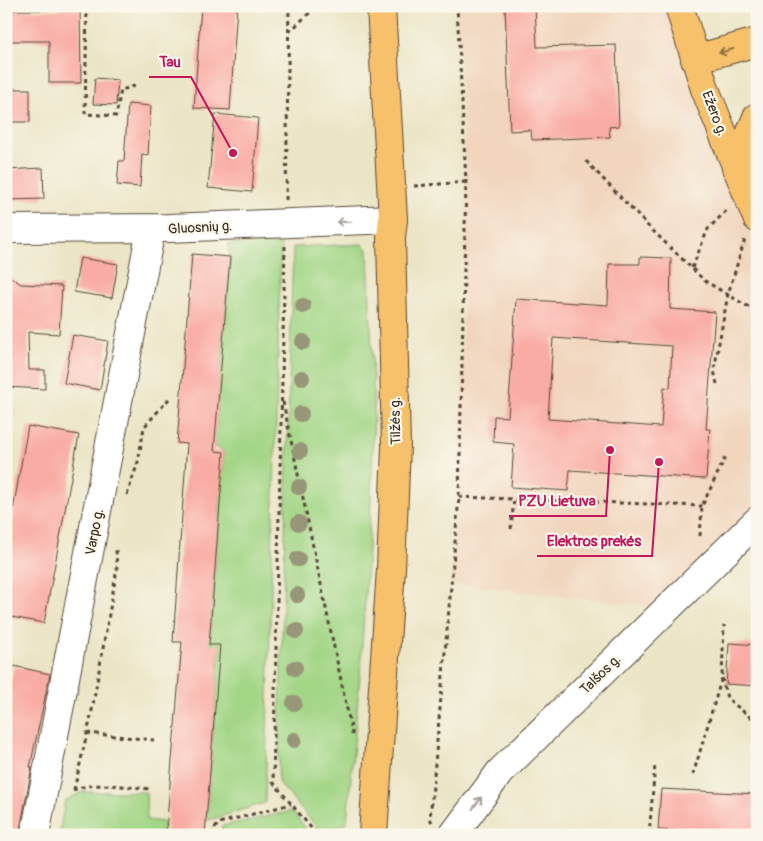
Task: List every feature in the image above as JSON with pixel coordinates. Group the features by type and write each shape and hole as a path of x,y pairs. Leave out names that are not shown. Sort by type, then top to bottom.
{"main road":[{"name":"Tilžės g.","path":"373,835 392,570 396,446 391,238 393,220 381,6"},
{"name":"Ežero g.","path":"679,6 695,59 745,179 756,216"},
{"path":"695,59 757,42"},
{"path":"745,179 757,117"}],"street":[{"name":"Gluosnių g.","path":"6,229 160,228 393,220"},
{"name":"Varpo g.","path":"35,835 160,228"},
{"name":"Talšos g.","path":"445,831 500,772 757,520"}],"path":[{"path":"87,6 86,114 116,116 121,90 135,86"},
{"path":"289,6 273,782 316,835"},
{"path":"289,32 317,6"},
{"path":"445,831 430,819 459,497 466,182 457,6"},
{"path":"586,161 646,225 692,268 706,280 757,312"},
{"path":"692,268 708,229 722,216 745,179"},
{"path":"390,187 466,182"},
{"path":"717,384 714,370 728,294 742,246 756,216"},
{"path":"282,396 355,746"},
{"path":"126,496 138,462 144,426 169,399"},
{"path":"700,536 702,506 726,456"},
{"path":"459,497 702,506"},
{"path":"510,529 514,500"},
{"path":"74,790 87,732 117,569 116,540"},
{"path":"693,775 722,677 724,625"},
{"path":"722,677 727,698 757,723"},
{"path":"87,732 154,740"},
{"path":"649,835 655,765"},
{"path":"40,804 81,786 121,786 150,789"},
{"path":"210,835 219,823 291,804"}],"shaded area":[{"path":"457,6 679,6 757,218 757,521 668,608 451,584 459,497 466,182"}],"green space":[{"path":"228,244 281,244 265,803 206,821 220,645 209,645 224,452 214,446 230,257"},
{"path":"362,244 368,250 374,409 371,501 361,663 347,823 321,832 278,782 293,247"},
{"path":"82,792 146,792 147,820 164,822 163,833 191,835 59,835 65,801"},
{"path":"292,811 311,835 221,835 222,826"}],"building":[{"path":"58,6 80,6 81,83 49,83 49,41 6,41 6,10 59,10"},
{"path":"201,6 237,6 230,110 194,108"},
{"path":"505,6 535,6 537,47 616,45 619,126 609,127 610,137 532,140 531,130 510,131"},
{"path":"95,78 118,80 116,105 93,104"},
{"path":"6,89 30,89 30,122 6,122"},
{"path":"128,104 151,106 148,155 142,154 140,187 117,185 119,161 124,161"},
{"path":"215,114 258,118 252,192 208,188"},
{"path":"43,168 44,199 6,200 6,170"},
{"path":"192,254 230,257 214,451 224,452 209,645 220,645 205,835 166,832 182,642 173,642 187,444 177,443"},
{"path":"640,257 671,258 670,309 715,312 706,429 710,429 706,479 570,470 568,491 511,487 514,444 493,442 494,416 508,417 516,299 608,305 609,264 640,264","holes":["553,338 672,346 670,388 664,387 661,427 548,419"]},
{"path":"80,258 118,264 112,298 74,292"},
{"path":"6,274 21,284 62,286 59,334 28,332 29,370 45,370 45,389 6,387"},
{"path":"73,335 108,341 100,390 64,383"},
{"path":"28,426 79,435 44,623 6,616 6,549"},
{"path":"729,643 757,645 757,686 726,684"},
{"path":"14,666 50,674 30,767 32,767 19,835 6,835 6,703"},
{"path":"661,789 757,794 757,835 658,830"}],"place":[{"name":"Tau","path":"233,153"},
{"name":"PZU Lietuva","path":"610,450"},
{"name":"Elektros prekės","path":"659,462"}]}
